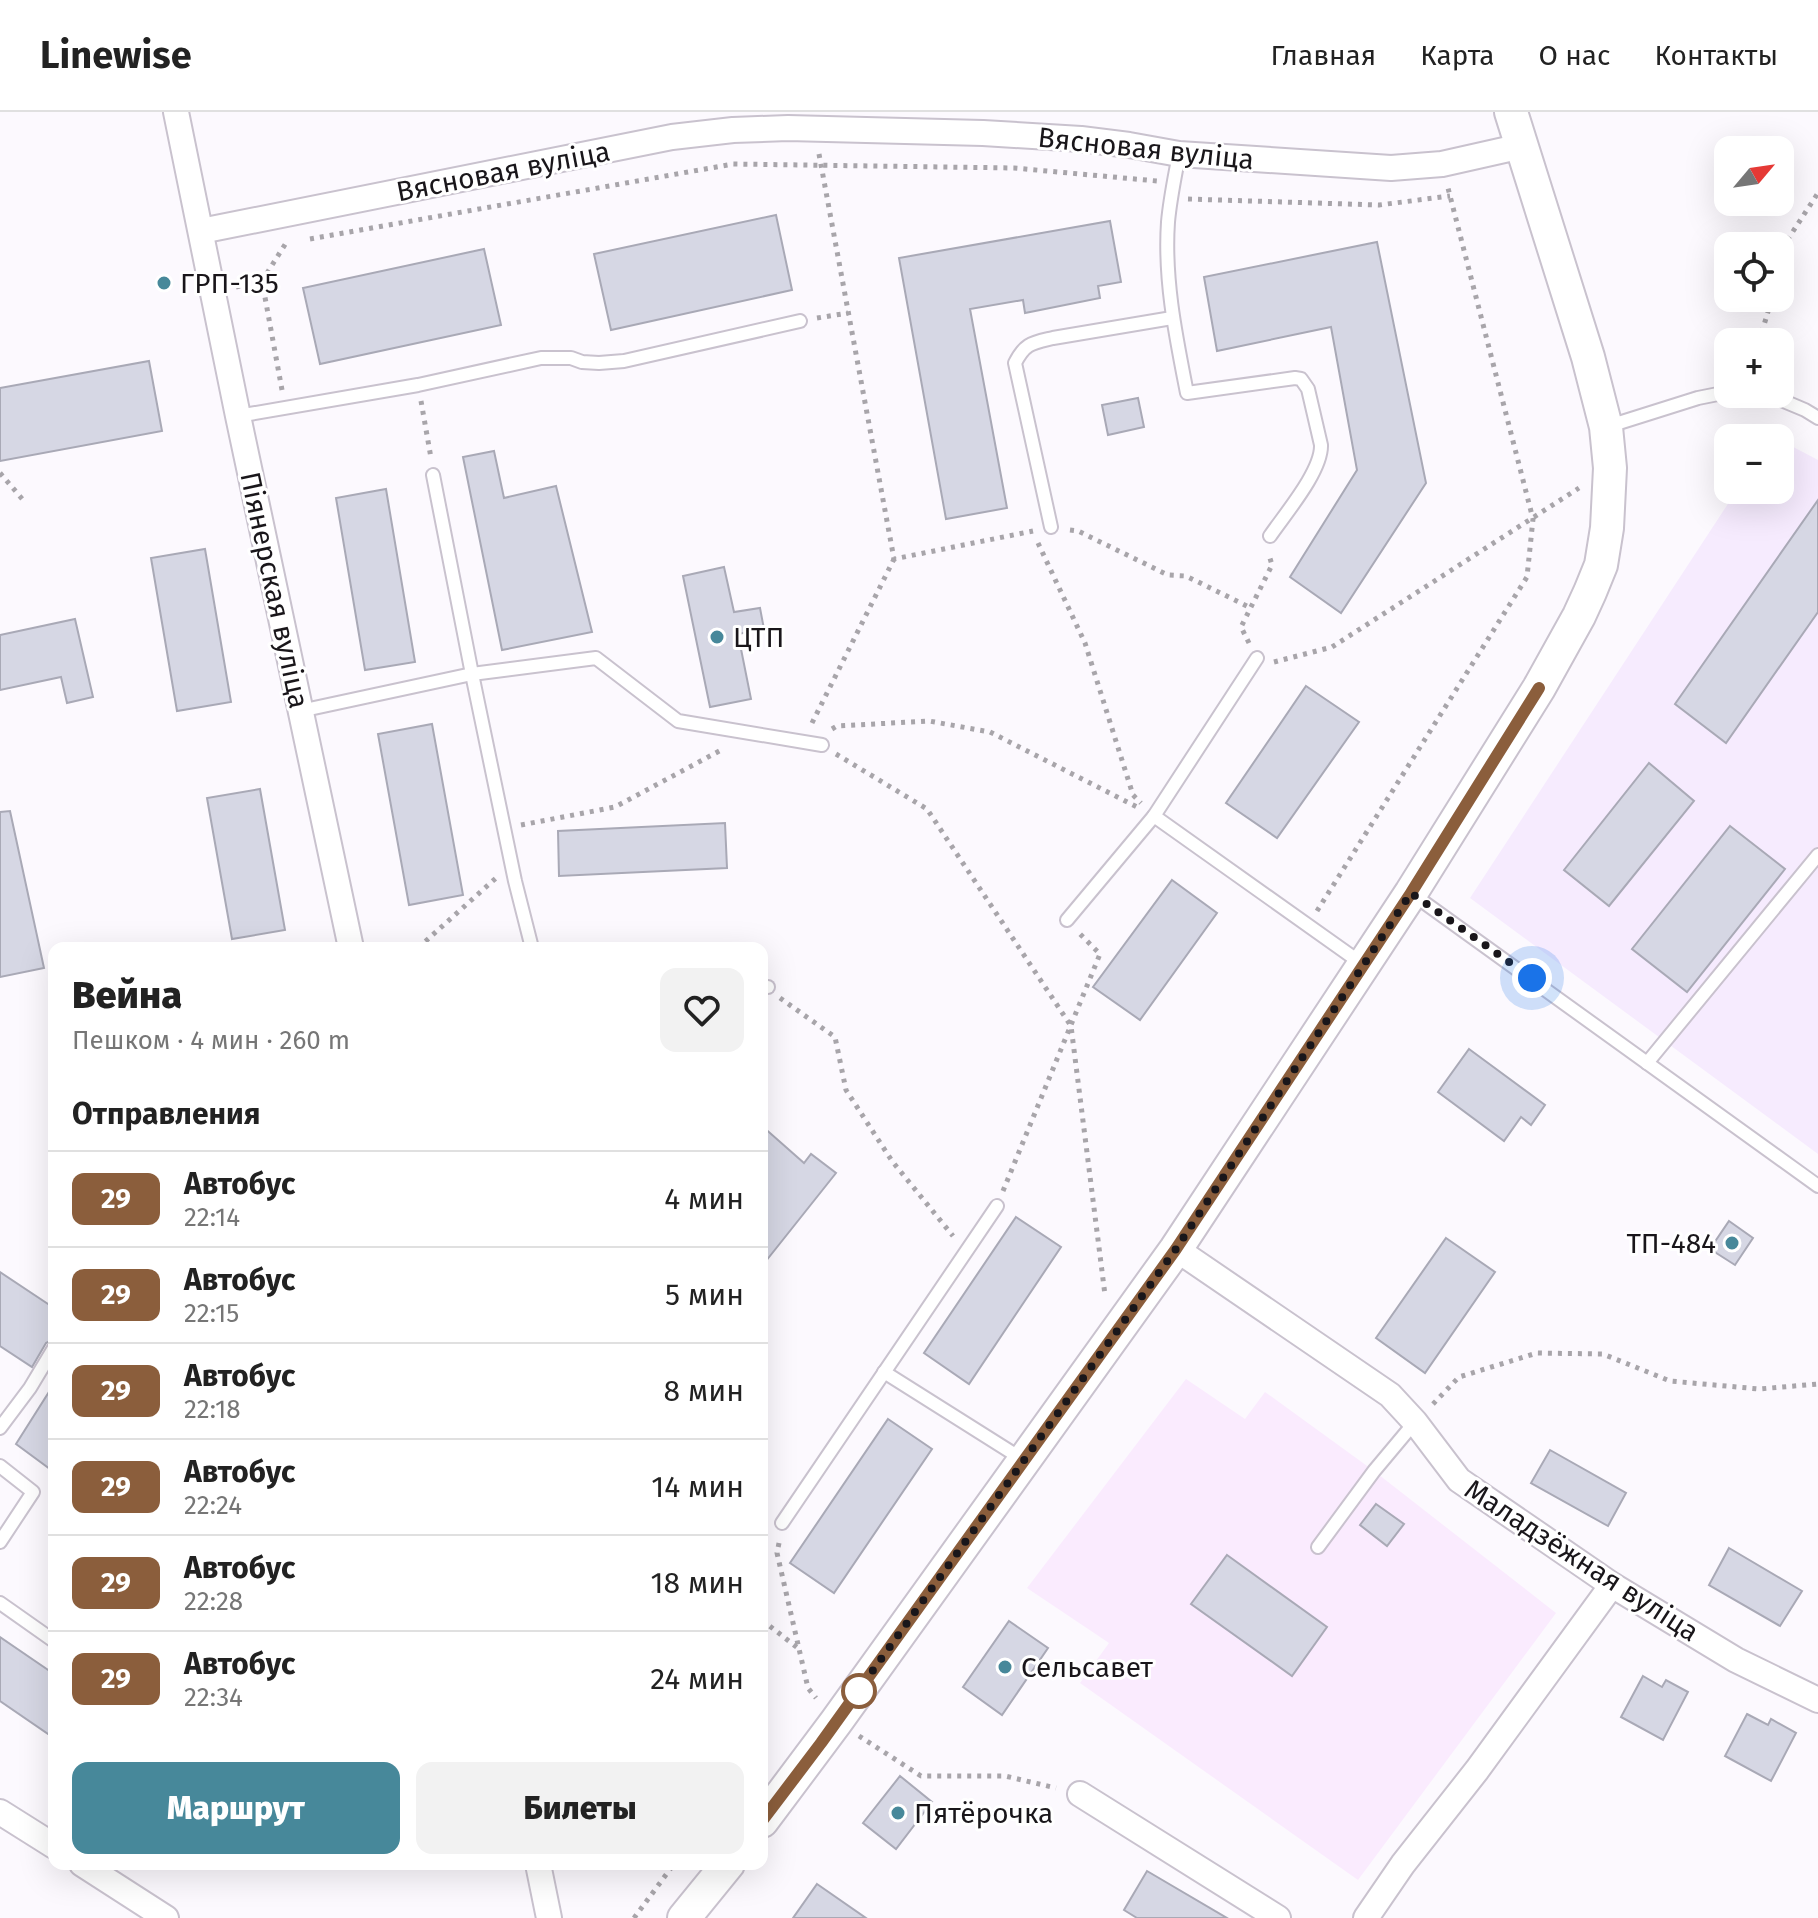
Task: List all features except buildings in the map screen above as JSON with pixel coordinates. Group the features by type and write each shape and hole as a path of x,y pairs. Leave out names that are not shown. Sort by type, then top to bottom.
{"street":[{"name":"Піянерская вуліца","path":"176,112 350,942"},
{"path":"768,1813 1176,1249 1411,893 1539,688 1579,616 1597,576 1607,528 1610,468 1606,427 1588,357 1511,112"},
{"name":"Вясновая вуліца","path":"201,231 672,137 733,130 983,133 1081,139 1179,154 1391,168 1442,164 1522,146"},
{"name":"Маладзёжная вуліца","path":"1176,1249 1390,1395 1459,1480 1612,1585 1736,1660 1818,1700"},
{"path":"1366,1918 1612,1585"},
{"path":"1080,1794 1278,1918"},
{"path":"0,1812 48,1842"},
{"path":"91,1870 166,1918"},
{"path":"539,1870 549,1918"},
{"path":"684,1918 723,1870"}],"lane":[{"path":"1179,154 1168,221 1168,266 1172,318 1187,393 1295,378 1301,379 1308,389 1322,454 1316,469 1270,536"},
{"path":"1051,527 1015,363 1022,350 1053,338 1172,318"},
{"path":"238,416 418,385 541,358 571,358 599,363 624,361 800,321"},
{"path":"1606,427 1714,395"},
{"path":"1794,405 1818,418"},
{"path":"433,475 504,828 531,942"},
{"path":"300,711 472,674 596,658 678,721 822,745"},
{"path":"1067,920 1154,816 1253,663"},
{"path":"1154,816 1364,965"},
{"path":"1647,1063 1818,855"},
{"path":"1411,893 1818,1186"},
{"path":"782,1523 997,1206"},
{"path":"0,1428 48,1358"},
{"path":"884,1372 1025,1461"},
{"path":"1318,1547 1415,1422"},
{"path":"0,1466 33,1492 0,1542"},
{"path":"0,1603 48,1637"}],"path":[{"path":"803,742 894,559 813,129"},
{"path":"285,407 262,281 286,243 733,164 1014,168 1174,182"},
{"path":"1308,926 1527,577 1533,519 1442,164"},
{"path":"1793,232 1818,193"},
{"path":"1172,198 1379,205 1450,196"},
{"path":"800,321 848,313"},
{"path":"418,385 433,475"},
{"path":"1268,554 1272,565 1241,627 1253,663 1332,647 1610,468"},
{"path":"0,473 24,501"},
{"path":"894,559 1051,527 1078,531 1168,575 1186,576 1251,608"},
{"path":"1032,531 1085,643 1133,795 1154,816"},
{"path":"803,742 837,726 929,721 990,732 1154,816"},
{"path":"504,828 615,807 752,733"},
{"path":"822,745 927,809 1071,1026 1111,1341"},
{"path":"425,942 512,864"},
{"path":"997,1206 1100,954 1067,920"},
{"path":"768,989 835,1037 846,1090 892,1161 966,1252"},
{"path":"1415,1422 1459,1377 1537,1353 1603,1354 1670,1381 1759,1389 1818,1384"},
{"path":"782,1523 777,1553 808,1688 836,1722 921,1776 1005,1776 1080,1794"},
{"path":"768,1625 799,1649"},
{"path":"634,1918 670,1870"}],"shaded area":[{"path":"1794,447 1818,460 1818,1154 1470,898 1728,504 1794,504"},
{"path":"1186,1379 1245,1419 1265,1392 1374,1471 1556,1613 1358,1880 1080,1683 1109,1643 1027,1588"}],"bus line":[{"name":"29","path":"768,1814 1176,1249 1411,893 1539,688"}],"place":[{"name":"ГРП-135","path":"164,283"},
{"name":"ЦТП","path":"717,637"},
{"name":"ТП-484","path":"1732,1243"},
{"name":"Сельсавет","path":"1005,1667"},
{"name":"Пятёрочка","path":"898,1813"}],"route":[{"path":"859,1691 853,1698 1176,1249 1411,893 1532,978"}]}
